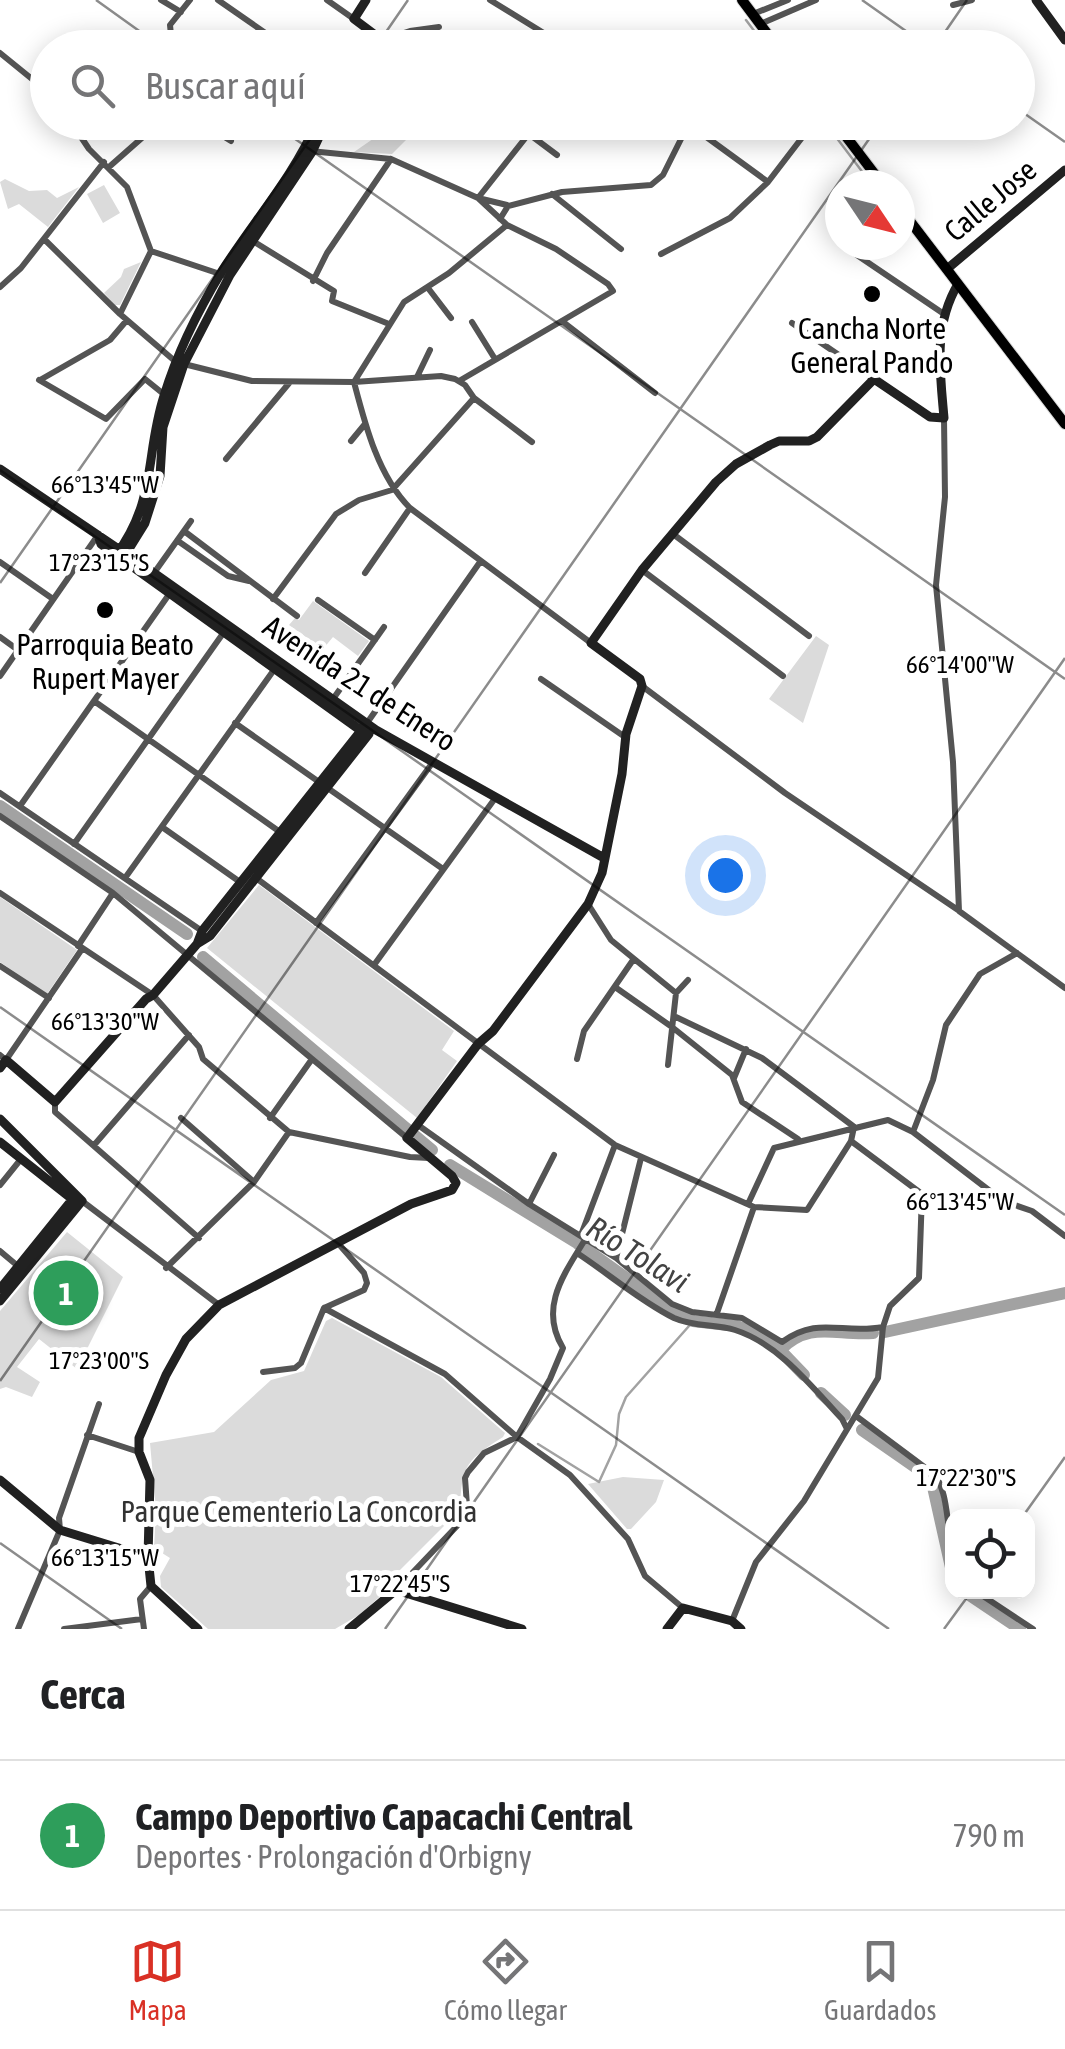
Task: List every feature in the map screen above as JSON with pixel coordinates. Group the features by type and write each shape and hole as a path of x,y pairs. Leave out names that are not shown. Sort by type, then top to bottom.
{"main road":[{"path":"365,30 354,19 366,0"},
{"path":"742,0 764,30"},
{"path":"1036,0 1065,40"},
{"path":"121,555 145,523 160,476 168,397 180,363 225,276 314,140"},
{"path":"849,140 872,170"},
{"name":"Calle Jose","path":"946,268 1065,170"},
{"path":"915,228 1065,424"},
{"path":"198,1629 151,1586 148,1557 150,1480 138,1452 139,1438 172,1363 186,1339 218,1306 411,1204 452,1190 456,1183 452,1176 407,1138 588,904 602,874 622,774 625,737 642,686 640,678 591,643 642,570 716,482 736,464 779,442 817,437 874,379 930,418 944,418 939,341 944,314 958,284"},
{"name":"Avenida 21 de Enero","path":"0,469 367,729 497,796 604,858"},
{"name":"Avenida 21 de Enero","path":"277,665 333,700 367,729"},
{"path":"2,1061 55,1102 188,956 202,932 241,883 253,875 367,729"},
{"path":"197,944 210,936 281,833 324,785"},
{"path":"0,1119 77,1200"},
{"path":"0,1142 77,1200"},
{"path":"0,1289 77,1200"},
{"path":"0,1301 77,1200"},
{"path":"0,1480 60,1530 148,1557"},
{"path":"349,1629 396,1590 522,1629"},
{"path":"667,1629 682,1608 732,1621 742,1629"}],"street":[{"path":"161,0 181,12"},
{"path":"171,30 170,25 190,0"},
{"path":"218,0 261,30"},
{"path":"327,0 354,19"},
{"path":"490,0 539,30"},
{"path":"756,19 788,0"},
{"path":"756,19 816,0"},
{"path":"954,5 972,0"},
{"path":"423,30 438,27"},
{"path":"0,53 30,77"},
{"path":"86,140 127,188 151,252 110,340 39,380 106,419 145,379 168,397"},
{"path":"0,287 21,268 106,165 137,140"},
{"path":"478,198 524,140"},
{"path":"537,140 557,155"},
{"path":"309,150 391,158 478,198 508,206 552,194 651,184 663,175 677,140"},
{"path":"710,140 768,182"},
{"path":"661,254 730,218 768,182 800,140"},
{"path":"313,281 327,253 391,158"},
{"path":"552,194 621,248"},
{"path":"459,381 613,291 556,249 504,222 478,198"},
{"path":"508,206 504,222 428,288 404,302 354,382 365,424 392,490 480,562 591,643"},
{"path":"250,238 334,292 332,301 388,324"},
{"path":"44,239 124,317 180,363 252,381 354,382 440,376 459,381 474,398 532,442"},
{"path":"151,252 225,276"},
{"path":"865,260 944,314"},
{"path":"428,288 451,318"},
{"path":"562,321 655,394"},
{"path":"472,322 495,360"},
{"path":"792,323 874,379"},
{"path":"417,378 430,350"},
{"path":"226,459 291,380"},
{"path":"273,599 336,514 359,500 392,490 474,398"},
{"path":"944,418 945,497 936,584 953,762 960,911"},
{"path":"351,442 365,424"},
{"path":"365,573 410,508"},
{"path":"152,576 192,521"},
{"path":"184,532 298,616"},
{"path":"673,534 810,636"},
{"path":"0,676 98,535"},
{"path":"178,541 228,576 249,581"},
{"path":"0,562 54,598"},
{"path":"367,729 480,562"},
{"path":"642,570 783,676"},
{"path":"20,806 172,591"},
{"path":"318,600 375,640"},
{"path":"333,700 384,627"},
{"path":"74,844 225,630"},
{"path":"0,637 18,650"},
{"path":"125,878 277,665"},
{"path":"541,680 625,737"},
{"path":"642,686 785,793 960,911 1065,988"},
{"path":"94,701 281,833"},
{"path":"236,723 443,869"},
{"path":"316,923 432,762"},
{"path":"0,793 202,932"},
{"path":"374,966 497,796"},
{"path":"0,816 114,893 407,1138"},
{"path":"162,827 241,883"},
{"path":"253,875 616,1145 751,1205 807,1210 852,1142 854,1127"},
{"path":"0,893 153,995 203,1059 288,1132 433,1160 446,1148"},
{"path":"2,1061 49,998 114,893"},
{"path":"588,904 610,940 676,993"},
{"path":"912,1132 933,1080 946,1025 980,974 1017,953"},
{"path":"577,1059 584,1031 632,960"},
{"path":"0,966 49,998"},
{"path":"668,1064 676,993 688,980"},
{"path":"614,987 672,1027 733,1079 742,1102 799,1140"},
{"path":"676,1017 746,1048 854,1127"},
{"path":"94,1144 188,1035"},
{"path":"733,1079 746,1048"},
{"path":"270,1118 312,1059"},
{"path":"55,1102 56,1112 199,1238"},
{"path":"181,1118 254,1182"},
{"path":"717,1313 751,1205 774,1148 854,1127 888,1120 912,1132 1003,1200 1032,1212 1065,1236"},
{"path":"418,1126 616,1258 672,1304 692,1312 742,1318 782,1342 808,1326 870,1330 883,1327"},
{"path":"166,1268 254,1182 288,1132"},
{"path":"10,1150 20,1139"},
{"path":"732,1621 756,1562 804,1501 878,1378 883,1327 890,1306 918,1278 922,1194 852,1142"},
{"path":"396,1590 457,1526 467,1506 465,1478 476,1460 517,1437 550,1379 563,1348 554,1333 555,1291 578,1252 616,1145"},
{"path":"530,1204 554,1155"},
{"path":"616,1258 641,1157"},
{"path":"0,1185 21,1159"},
{"path":"77,1200 218,1306"},
{"path":"264,1372 295,1368 301,1363 324,1308 358,1294 367,1283 364,1273 337,1242"},
{"path":"0,1251 18,1266"},
{"path":"578,1252 676,1319 737,1330 754,1339 788,1363 847,1429"},
{"path":"324,1308 445,1374 517,1437 570,1474 628,1538 645,1576 682,1608"},
{"path":"18,1629 60,1530 58,1518 99,1404"},
{"path":"856,1416 935,1475 942,1485 945,1513"},
{"path":"87,1434 138,1452"},
{"path":"144,1629 140,1598 151,1586"},
{"path":"988,1599 1033,1629"},
{"path":"64,1629 142,1619"}],"green space":[{"path":"371,140 406,140 392,154 354,152"},
{"path":"5,179 29,191 47,190 57,198 79,187 48,227 19,204 8,209 0,182"},
{"path":"104,185 120,213 103,223 87,194"},
{"path":"141,262 120,305 115,305 104,293 124,269"},
{"path":"313,601 369,641 358,656 333,637 323,649 289,625 295,618 299,620"},
{"path":"816,636 829,645 803,723 769,699"},
{"path":"259,885 454,1031 442,1050 457,1061 417,1118 207,948"},
{"path":"0,897 77,950 47,994 0,962"},
{"path":"67,1232 123,1277 77,1369 39,1339 17,1367 40,1382 32,1397 6,1387 0,1389 0,1311"},
{"name":"Parque Cementerio La Concordia","path":"332,1318 441,1377 505,1433 468,1466 460,1510 395,1575 393,1585 359,1615 335,1629 208,1629 161,1587 160,1576 170,1558 154,1548 156,1510 150,1443 214,1432 271,1380 304,1371 326,1321"},
{"path":"623,1477 664,1480 656,1502 631,1529 588,1484"}],"waterway":[{"path":"746,20 754,30"},
{"path":"838,140 861,170"},
{"name":"Río Tolavi","path":"0,806 187,934"},
{"name":"Río Tolavi","path":"203,957 432,1150"},
{"name":"Río Tolavi","path":"450,1165 577,1243 674,1312 693,1321 737,1326 753,1332 780,1350 804,1375"},
{"path":"885,1332 1065,1293"},
{"path":"538,1444 599,1482 616,1445 619,1414 626,1397 689,1326"},
{"path":"780,1350 813,1332 873,1333"},
{"name":"Río Tolavi","path":"821,1393 845,1415"},
{"name":"Río Tolavi","path":"862,1430 931,1478 945,1541"},
{"name":"Río Tolavi","path":"975,1599 1020,1629"}],"place":[{"name":"Cancha Norte General Pando","path":"872,294"},
{"name":"Parroquia Beato Rupert Mayer","path":"105,610"},
{"name":"Campo Deportivo Capacachi Central","path":"66,1293"}]}
